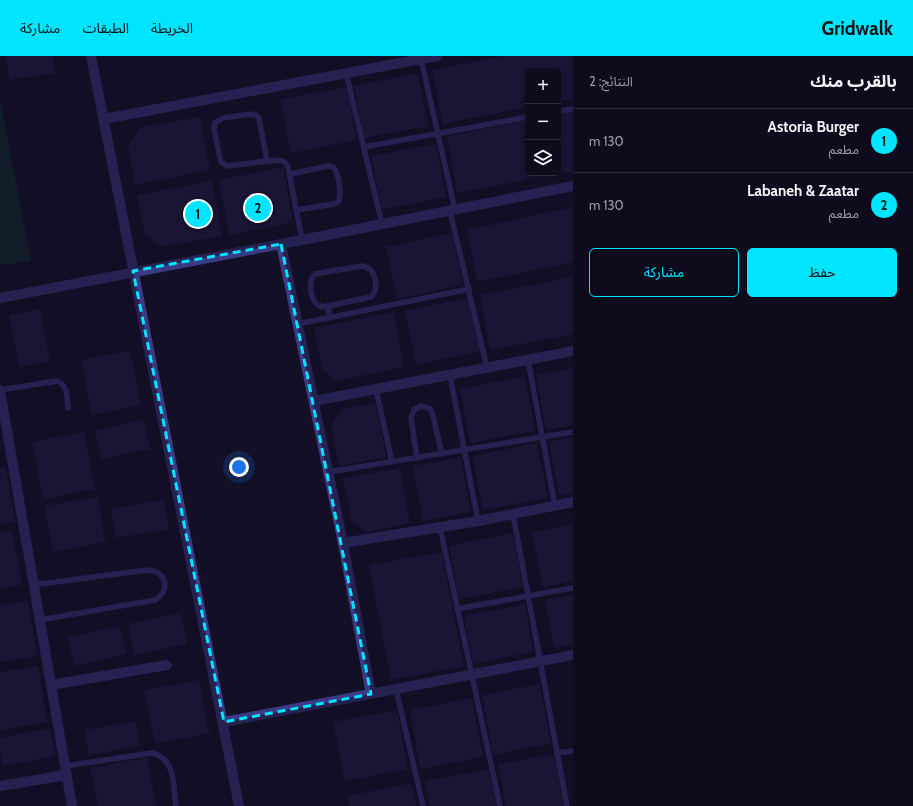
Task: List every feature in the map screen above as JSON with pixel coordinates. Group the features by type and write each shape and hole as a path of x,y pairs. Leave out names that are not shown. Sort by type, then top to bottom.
{"street":[{"path":"91,56 224,722 239,806"},
{"path":"104,120 437,56"},
{"path":"0,298 573,186"},
{"path":"281,244 343,543 371,694"},
{"path":"314,401 573,351"},
{"path":"0,390 5,447 40,620 72,806"},
{"path":"343,543 478,521 573,502"},
{"path":"224,722 573,655"},
{"path":"51,685 167,665"},
{"path":"0,786 66,771"}],"lane":[{"path":"421,59 487,368"},
{"path":"346,73 382,224"},
{"path":"561,110 573,108"},
{"path":"267,161 260,121 257,116 251,114 223,118 215,123 214,128 219,156 221,162 224,164 230,166 277,160 284,162 288,167 302,240"},
{"path":"364,147 525,118"},
{"path":"290,174 328,166 334,168 336,172 340,195 337,203 297,210"},
{"path":"362,266 369,267 372,270 375,292 370,297 328,306 319,307 314,302 311,280 315,274 362,266"},
{"path":"298,324 469,289"},
{"path":"328,306 330,318"},
{"path":"528,360 555,506"},
{"path":"450,375 478,521"},
{"path":"0,390 57,381 65,387 68,408"},
{"path":"376,389 392,462"},
{"path":"417,458 411,417 414,410 421,406 426,406 432,412 442,454"},
{"path":"328,472 573,432"},
{"path":"513,514 567,806"},
{"path":"440,527 500,806"},
{"path":"33,584 153,570 163,578 165,585 164,591 160,597 155,600 40,620"},
{"path":"457,609 573,588"},
{"path":"396,689 423,806"},
{"path":"557,753 573,751"},
{"path":"66,771 152,753 157,754 165,759 170,767 176,806"}],"highlighted area":[{"path":"281,244 371,694 224,722 133,271"}],"green space":[{"path":"0,99 31,261 0,265"}],"building":[{"path":"6,56 53,56 55,73 9,80"},
{"path":"504,56 573,56 573,98 561,100 561,68 525,68 525,108 443,124 432,70"},
{"path":"418,73 428,126 364,138 354,86"},
{"path":"347,87 357,140 291,153 280,99"},
{"path":"573,111 573,171 561,173 561,140 561,113"},
{"path":"200,117 210,170 135,185 128,146 140,127"},
{"path":"525,121 525,176 547,176 457,193 447,136"},
{"path":"436,144 446,197 382,210 371,156"},
{"path":"283,167 293,222 229,235 219,180"},
{"path":"212,181 222,236 161,247 145,235 137,195"},
{"path":"573,207 573,262 477,282 467,230"},
{"path":"452,233 463,285 397,299 386,247"},
{"path":"573,277 573,334 490,350 480,295"},
{"path":"470,297 481,351 416,365 405,311"},
{"path":"40,309 50,361 19,367 9,315"},
{"path":"394,312 404,367 336,381 322,369 314,328"},
{"path":"130,350 141,405 92,415 81,360"},
{"path":"573,368 573,425 546,430 536,375"},
{"path":"525,376 535,431 470,443 460,389"},
{"path":"376,403 386,457 339,466 331,426 343,409"},
{"path":"144,420 150,449 101,459 95,430"},
{"path":"84,432 95,489 43,499 32,442"},
{"path":"573,437 573,493 559,496 549,442"},
{"path":"537,443 548,498 483,510 472,456"},
{"path":"461,457 471,512 423,521 413,466"},
{"path":"6,467 15,521 0,524 0,468"},
{"path":"400,468 410,523 366,532 352,522 343,478"},
{"path":"98,497 105,542 53,552 44,506"},
{"path":"164,500 169,529 116,538 111,509"},
{"path":"573,525 573,581 543,587 532,532"},
{"path":"12,530 22,585 0,589 0,533"},
{"path":"513,533 523,587 459,599 449,546"},
{"path":"442,552 464,666 391,680 369,565"},
{"path":"573,595 573,645 554,648 545,600"},
{"path":"28,601 37,656 0,662 0,605"},
{"path":"525,604 533,652 473,664 464,616"},
{"path":"181,613 187,644 134,655 128,624"},
{"path":"120,626 127,654 74,666 68,638"},
{"path":"38,666 47,722 0,730 0,672"},
{"path":"199,680 209,733 155,744 144,690"},
{"path":"540,684 551,743 493,755 482,695"},
{"path":"472,698 483,757 420,769 410,710"},
{"path":"397,710 408,769 345,781 333,722"},
{"path":"136,721 140,746 89,755 84,730"},
{"path":"50,728 55,756 3,766 0,753 0,738"},
{"path":"554,754 564,806 506,806 498,764"},
{"path":"147,757 156,806 98,806 90,768"},
{"path":"489,769 496,806 430,806 425,781"},
{"path":"412,783 416,806 349,806 347,796"}],"place":[{"name":"Labaneh & Zaatar","path":"258,208"},
{"name":"Astoria Burger","path":"198,214"}]}
